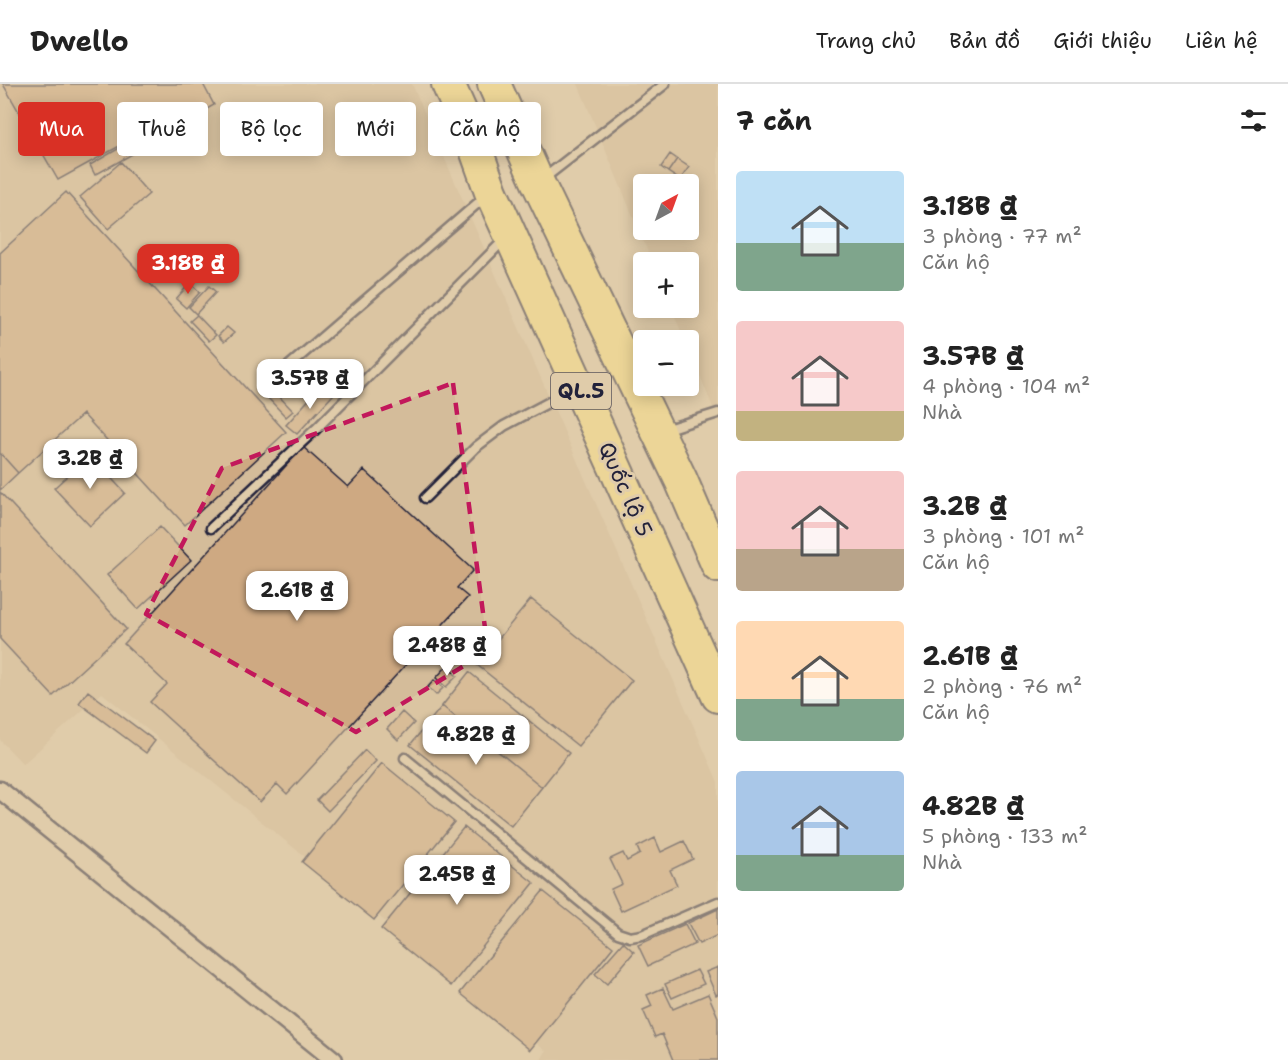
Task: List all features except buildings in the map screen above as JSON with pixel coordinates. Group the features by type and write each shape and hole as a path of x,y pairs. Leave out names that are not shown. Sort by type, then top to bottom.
{"highway":[{"name":"Quốc lộ 5","path":"448,84 470,134 491,192 512,233 718,696"},
{"name":"QL.5","path":"494,84 538,183 718,566"}],"street":[{"path":"0,790 334,1060"}],"lane":[{"path":"538,183 665,84"},
{"path":"269,383 491,192"},
{"path":"211,528 316,429 512,233"},
{"path":"425,498 476,447 504,426 579,386"},
{"path":"656,432 718,413"},
{"path":"405,758 618,933 630,937 649,933 718,902"}],"highlighted area":[{"path":"453,383 488,651 356,732 146,614 222,468"}],"shaded area":[{"path":"0,84 412,84 428,120 428,156 444,156 718,782 718,1060 541,1060 546,1051 102,693 23,764 0,740"},
{"path":"578,84 718,84 718,420 699,373 699,330 681,330 675,318 699,318 699,252 648,252 643,240 699,240 699,174 633,174 633,216"}]}
